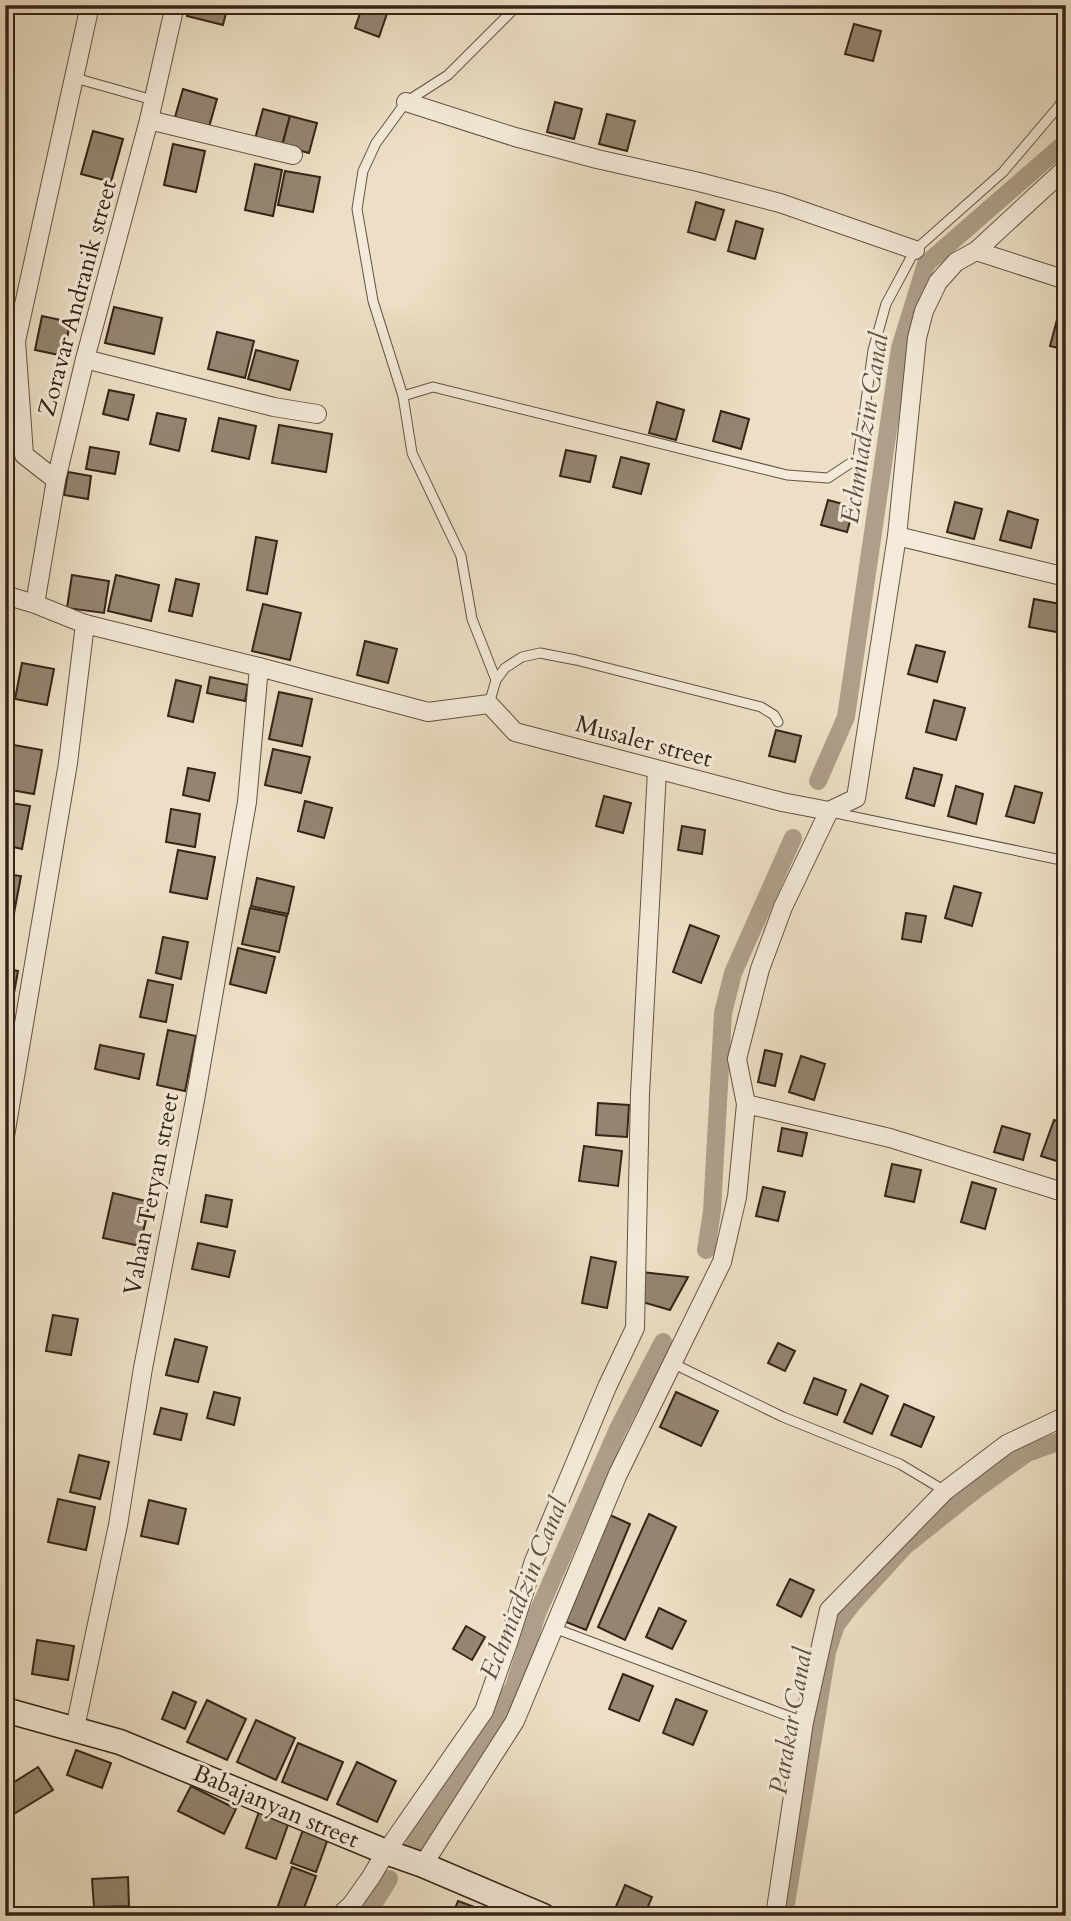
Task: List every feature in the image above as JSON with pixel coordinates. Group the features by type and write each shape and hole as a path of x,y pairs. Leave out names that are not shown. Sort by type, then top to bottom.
{"street":[{"path":"56,480 24,455 16,341 90,5"},
{"name":"Zoravar Andranik street","path":"35,604 56,480 85,359 149,120 175,5"},
{"path":"406,102 515,137 780,203 915,250"},
{"path":"149,120 293,155"},
{"path":"423,1865 515,1721 618,1474 722,1262 737,1197 746,1104 737,1059 760,969 783,907 830,811 856,798 897,536 917,338 924,311 938,282 956,262 976,251 1066,168"},
{"path":"976,251 1066,280"},
{"path":"85,359 274,407 317,414"},
{"path":"897,536 1066,577"},
{"path":"5,595 85,624 428,712 489,704"},
{"path":"5,1136 68,763 85,624"},
{"name":"Vahan Teryan street","path":"75,1728 118,1525 143,1368 229,909 247,802 259,667"},
{"name":"Musaler street","path":"489,704 515,732 782,802 830,811"},
{"path":"339,1916 358,1895 484,1711 534,1561 635,1328 640,1094 657,769"},
{"path":"746,1104 890,1138 1066,1193"},
{"path":"775,1916 804,1722 829,1610 945,1491 1007,1444 1066,1416"},
{"name":"Babajanyan street","path":"5,1710 75,1728 132,1747 543,1916"}],"lane":[{"path":"496,681 472,619 461,556 412,453 403,396 373,301 357,209 363,171 376,142 406,102 448,75 518,5"},
{"path":"75,78 153,100"},
{"path":"403,396 433,387 787,475 828,478 858,458 873,350 886,304 915,250 1003,172 1066,94"},
{"path":"489,704 496,681 505,668 522,657 540,653 761,707 774,715 778,722"},
{"path":"830,811 1066,861"},
{"path":"672,1363 783,1417 900,1464 945,1491"},
{"path":"554,1628 804,1722"}],"building":[{"path":"189,5 228,5 223,25 187,16"},
{"path":"363,5 390,5 379,37 355,28"},
{"path":"854,24 881,31 873,61 845,54"},
{"path":"183,89 217,99 209,127 175,117"},
{"path":"555,102 582,109 574,139 547,132"},
{"path":"263,109 290,116 282,146 255,139"},
{"path":"607,114 635,121 627,151 599,144"},
{"path":"290,116 317,123 309,153 282,146"},
{"path":"93,131 123,139 111,182 81,174"},
{"path":"173,144 205,151 196,192 164,185"},
{"path":"255,164 282,170 273,216 245,210"},
{"path":"285,171 320,177 313,212 278,205"},
{"path":"696,202 724,210 715,240 688,232"},
{"path":"736,221 763,229 755,259 728,251"},
{"path":"114,307 162,318 154,354 105,343"},
{"path":"42,316 70,322 64,356 35,350"},
{"path":"1058,316 1066,318 1066,350 1050,346"},
{"path":"217,332 254,341 245,378 208,369"},
{"path":"256,350 298,361 290,390 248,379"},
{"path":"109,390 134,395 128,420 103,414"},
{"path":"657,402 684,410 676,440 649,433"},
{"path":"721,411 749,419 741,449 713,441"},
{"path":"157,413 186,419 179,451 150,444"},
{"path":"219,418 256,426 249,459 212,451"},
{"path":"279,425 332,434 326,472 272,463"},
{"path":"90,447 119,452 115,474 86,469"},
{"path":"566,450 596,456 590,482 560,476"},
{"path":"621,457 649,464 641,494 613,487"},
{"path":"68,472 91,476 88,499 64,495"},
{"path":"828,500 854,507 847,532 821,525"},
{"path":"955,502 982,509 974,539 947,532"},
{"path":"1008,511 1038,520 1031,548 1000,540"},
{"path":"256,537 277,541 267,594 247,590"},
{"path":"72,575 109,581 104,613 67,608"},
{"path":"116,575 159,585 151,621 108,611"},
{"path":"176,579 199,584 192,616 169,611"},
{"path":"1034,599 1066,605 1062,633 1029,627"},
{"path":"263,604 301,613 290,660 252,651"},
{"path":"365,641 397,649 388,683 357,675"},
{"path":"916,645 945,652 937,682 908,674"},
{"path":"22,663 54,669 47,705 15,699"},
{"path":"210,677 248,685 245,701 207,693"},
{"path":"176,680 201,686 193,722 168,716"},
{"path":"279,692 312,699 302,746 269,739"},
{"path":"934,700 965,708 956,740 926,732"},
{"path":"776,730 801,736 795,762 769,756"},
{"path":"8,744 42,750 34,794 5,789"},
{"path":"273,749 310,757 301,793 265,785"},
{"path":"188,768 215,773 209,801 183,795"},
{"path":"914,768 942,775 934,806 906,798"},
{"path":"956,786 983,794 976,824 948,816"},
{"path":"1015,786 1042,793 1034,823 1006,816"},
{"path":"604,796 631,803 623,833 596,826"},
{"path":"305,801 332,808 324,838 298,831"},
{"path":"5,802 30,806 22,849 5,845"},
{"path":"171,809 200,814 195,847 166,842"},
{"path":"682,826 705,830 702,854 678,850"},
{"path":"178,850 215,857 207,899 170,892"},
{"path":"5,874 21,876 12,924 5,923"},
{"path":"257,878 294,887 288,914 251,906"},
{"path":"954,886 981,893 972,926 945,918"},
{"path":"250,908 287,916 279,952 242,944"},
{"path":"906,913 926,916 921,942 902,939"},
{"path":"690,925 719,936 701,983 673,972"},
{"path":"163,937 188,942 181,979 156,973"},
{"path":"238,948 275,957 266,993 230,984"},
{"path":"5,968 18,971 12,1004 5,1002"},
{"path":"148,980 173,985 166,1022 140,1017"},
{"path":"168,1030 196,1036 185,1091 157,1085"},
{"path":"100,1045 144,1054 139,1079 95,1069"},
{"path":"765,1050 782,1054 775,1086 758,1082"},
{"path":"801,1056 825,1064 814,1100 789,1092"},
{"path":"598,1103 629,1105 627,1137 596,1135"},
{"path":"1054,1120 1066,1124 1066,1164 1041,1156"},
{"path":"1002,1126 1030,1134 1023,1160 994,1152"},
{"path":"782,1128 807,1133 802,1156 778,1151"},
{"path":"584,1146 622,1151 618,1186 579,1181"},
{"path":"892,1164 921,1170 914,1202 885,1196"},
{"path":"972,1182 996,1189 985,1229 961,1222"},
{"path":"763,1187 785,1192 778,1221 756,1216"},
{"path":"113,1193 150,1202 140,1246 103,1238"},
{"path":"206,1195 232,1200 227,1227 201,1222"},
{"path":"198,1243 235,1251 229,1277 192,1269"},
{"path":"591,1257 616,1262 607,1308 582,1303"},
{"path":"641,1272 688,1277 670,1310 639,1301"},
{"path":"53,1315 78,1319 71,1355 46,1351"},
{"path":"175,1339 207,1347 198,1382 166,1375"},
{"path":"778,1343 795,1351 785,1371 768,1363"},
{"path":"814,1378 846,1390 837,1415 804,1403"},
{"path":"861,1384 888,1396 872,1434 844,1422"},
{"path":"214,1392 240,1398 234,1425 207,1418"},
{"path":"676,1392 718,1411 701,1446 660,1427"},
{"path":"904,1404 934,1417 921,1447 891,1435"},
{"path":"161,1408 187,1414 181,1440 154,1434"},
{"path":"79,1455 109,1462 100,1499 70,1492"},
{"path":"58,1499 95,1507 86,1550 48,1542"},
{"path":"149,1500 186,1509 178,1544 141,1536"},
{"path":"649,1514 676,1527 625,1640 598,1627"},
{"path":"610,1515 630,1524 586,1630 566,1622"},
{"path":"790,1579 814,1590 801,1617 777,1605"},
{"path":"659,1608 686,1621 672,1649 646,1637"},
{"path":"466,1626 485,1637 472,1660 453,1649"},
{"path":"37,1640 74,1646 68,1680 32,1674"},
{"path":"623,1674 653,1686 639,1721 609,1709"},
{"path":"173,1692 196,1702 185,1729 162,1719"},
{"path":"676,1699 707,1711 693,1745 663,1733"},
{"path":"207,1700 246,1719 227,1760 187,1742"},
{"path":"256,1720 295,1738 276,1780 237,1762"},
{"path":"298,1743 343,1762 327,1800 282,1782"},
{"path":"76,1750 111,1763 102,1788 67,1775"},
{"path":"357,1762 396,1781 377,1822 337,1804"},
{"path":"38,1767 53,1790 9,1817 5,1811 5,1788"},
{"path":"191,1786 236,1809 224,1834 178,1811"},
{"path":"260,1809 290,1819 276,1859 246,1848"},
{"path":"304,1827 329,1836 316,1872 291,1863"},
{"path":"292,1867 316,1876 301,1916 279,1916 275,1914"},
{"path":"128,1877 129,1906 94,1907 92,1879"},
{"path":"625,1885 652,1897 644,1916 612,1916"},
{"path":"458,1901 496,1915 496,1916 452,1916"}],"waterway":[{"name":"Echmiadzin Canal","path":"818,781 846,717 900,348 926,264 1066,142"},
{"name":"Echmiadzin Canal","path":"706,1250 712,1211 723,1013 733,973 793,838"},
{"name":"Echmiadzin Canal","path":"414,1845 514,1687 537,1614 618,1429 663,1342"},
{"name":"Parakar Canal","path":"784,1916 827,1652 836,1625 905,1546 1027,1453 1066,1439"},
{"name":"Echmiadzin Canal","path":"366,1916 389,1879"}]}
